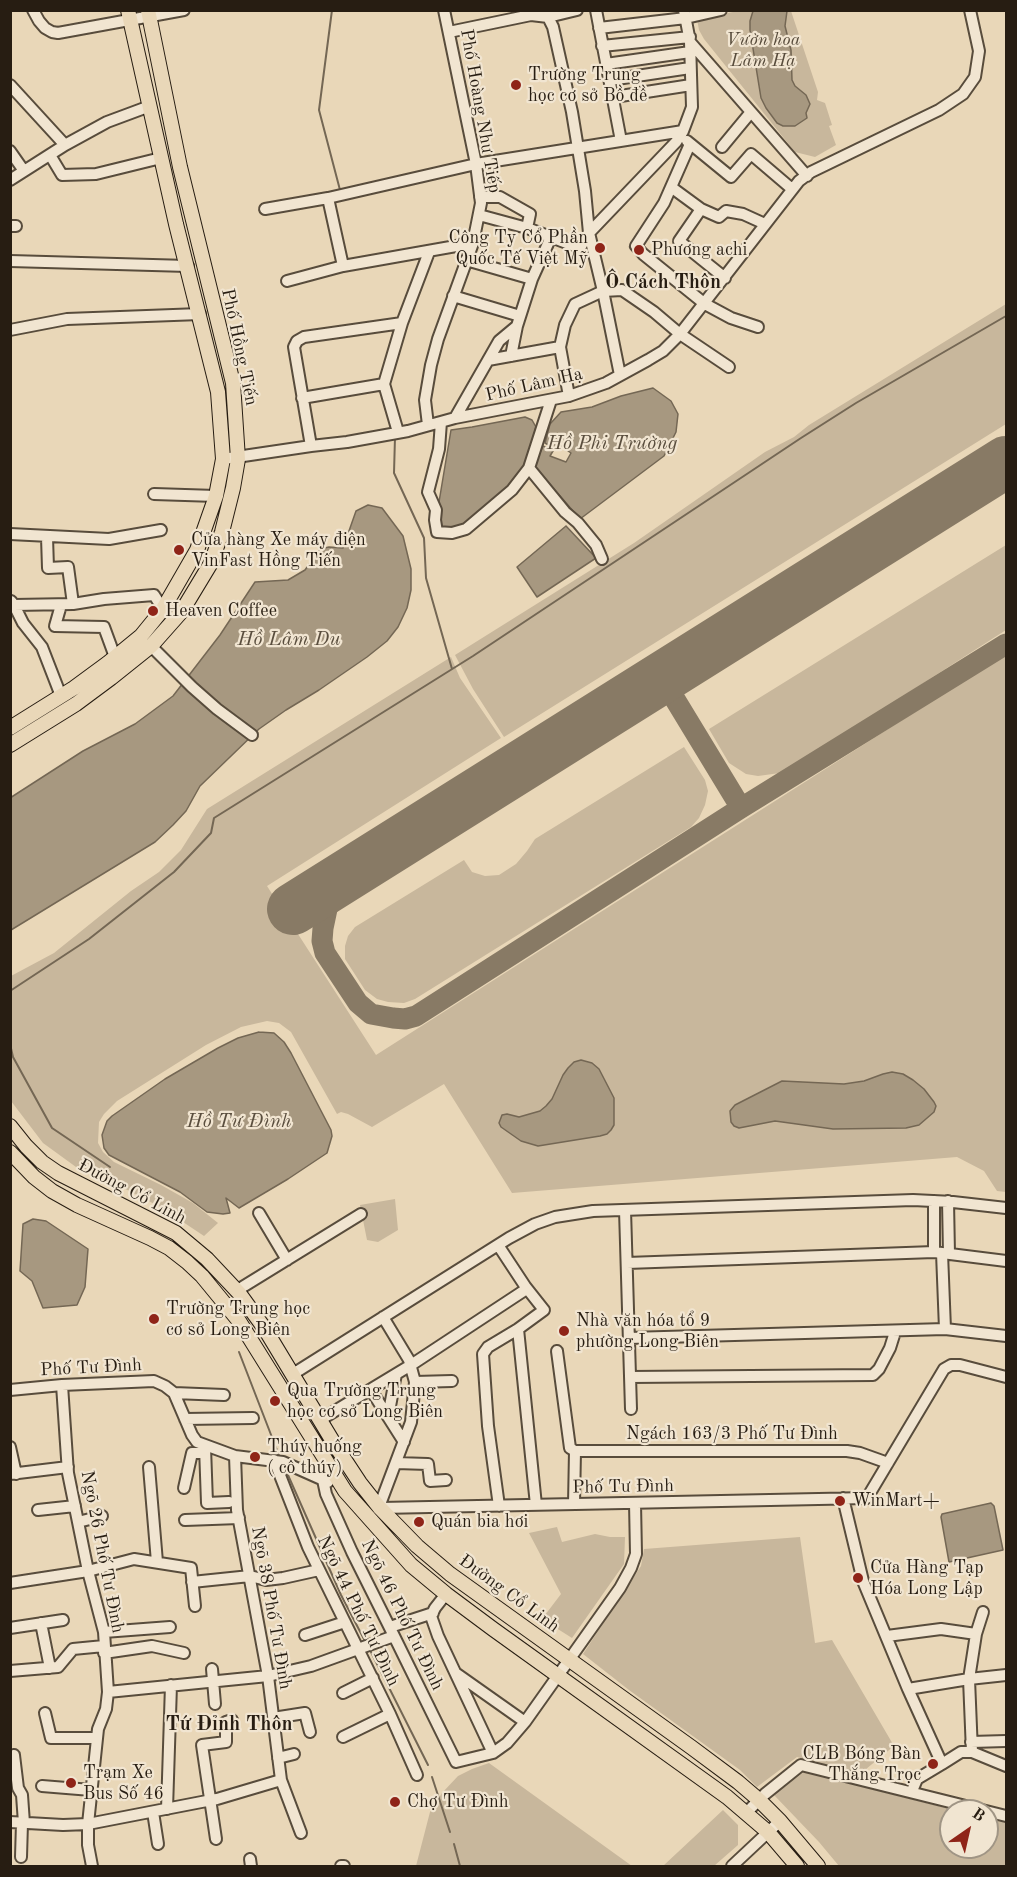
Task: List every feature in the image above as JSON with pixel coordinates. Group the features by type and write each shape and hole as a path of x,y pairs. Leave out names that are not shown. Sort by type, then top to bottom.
{"main road":[{"name":"Phố Hồng Tiến","path":"10,745 76,704 151,646 182,611 211,563 230,504 238,459 233,383 177,156 148,14"},
{"name":"Phố Hồng Tiến","path":"10,728 62,696 115,657 141,636 163,609 197,550 216,496 223,459 218,392 129,15"},
{"name":"Đường Cổ Linh","path":"10,1126 42,1162 58,1173 176,1233 207,1259 236,1291 265,1329 360,1483 380,1508 417,1546 450,1574 691,1747 759,1800 818,1866"},
{"name":"Đường Cổ Linh","path":"10,1152 34,1177 52,1191 170,1248 187,1262 226,1304 251,1338 345,1491 411,1565 446,1594 747,1812 768,1832 797,1866"},
{"path":"251,1338 265,1329"}],"street":[{"path":"33,10 45,28 58,33 129,15 184,10"},
{"name":"Phố Hoàng Như Tiếp","path":"428,425 425,400 428,378 438,339 473,243 480,197 476,164 444,10"},
{"path":"449,32 531,15 548,17 577,10"},
{"path":"596,10 621,141"},
{"path":"599,28 721,10"},
{"name":"Phố Lâm Hạ","path":"223,459 238,459 347,442 569,396 594,388 663,351 705,304 799,181 811,172 939,110 963,94 975,77 979,51 970,10"},
{"path":"479,215 527,228 580,248 589,233 681,133 692,107 690,44 685,14"},
{"path":"548,17 553,27 578,147 589,233 620,375"},
{"path":"602,46 690,44 807,176"},
{"path":"606,64 690,44"},
{"path":"610,80 690,68"},
{"path":"10,85 65,145"},
{"path":"614,97 691,85"},
{"path":"10,180 106,122 150,106"},
{"path":"722,147 751,112"},
{"path":"265,209 328,198 476,164 681,133"},
{"path":"681,133 690,144 731,177 751,154 792,189"},
{"path":"690,144 664,203 636,246 705,304 731,318 758,327"},
{"path":"10,152 24,171"},
{"path":"50,155 62,175 96,174 161,158"},
{"path":"671,187 701,209 720,217 726,211 743,214 765,224"},
{"path":"480,197 500,197 530,214 527,228"},
{"path":"328,198 342,266"},
{"path":"701,209 679,241 724,278"},
{"path":"511,356 518,321 532,279 550,237"},
{"path":"287,281 342,266 473,243"},
{"path":"398,432 384,384 402,323 429,252"},
{"path":"466,260 532,279"},
{"path":"10,261 188,266"},
{"path":"569,396 560,347 565,325 575,304 603,291 622,290 729,368"},
{"path":"453,296 518,321"},
{"path":"10,330 68,319 200,314"},
{"path":"455,418 499,341 518,321"},
{"path":"311,446 294,347 297,341 304,337 402,323"},
{"path":"488,360 560,347"},
{"path":"302,398 384,384"},
{"path":"441,422 439,449 428,492 436,510 437,532 452,533 466,529 512,490 529,468 551,400"},
{"path":"529,468 596,545 602,559"},
{"path":"154,494 216,496"},
{"path":"10,534 109,538 161,530"},
{"path":"47,537 48,568 68,567 73,604"},
{"path":"12,605 61,606 104,599 154,596 163,609"},
{"path":"12,605 22,623 42,647 62,696"},
{"path":"61,606 55,626 104,627 115,657"},
{"path":"151,646 192,687 252,735"},
{"path":"293,1374 498,1245 529,1227 555,1217 625,1210 913,1200 948,1201 1006,1208"},
{"path":"934,1201 942,1253 945,1329"},
{"path":"942,1253 948,1201"},
{"path":"625,1210 631,1409"},
{"path":"259,1213 287,1260"},
{"path":"236,1291 361,1214"},
{"path":"498,1245 544,1310 485,1350 483,1361 488,1426 499,1506"},
{"path":"627,1263 942,1253 1006,1261"},
{"path":"320,1420 411,1365 525,1290 525,1286"},
{"path":"380,1508 411,1422 415,1382 411,1365 383,1317"},
{"path":"518,1329 536,1505"},
{"path":"629,1338 945,1329 1006,1336"},
{"path":"630,1377 873,1375 885,1359 895,1332"},
{"path":"557,1351 570,1448 575,1451 574,1504"},
{"path":"888,1463 944,1369 951,1365 960,1365 1006,1377"},
{"path":"388,1417 396,1374"},
{"name":"Phố Tư Đình","path":"10,1390 154,1381 174,1393"},
{"path":"415,1382 452,1381"},
{"name":"Ngõ 26 Phố Tư Đình","path":"62,1385 68,1467 88,1571 104,1632 108,1692 106,1709 98,1729 91,1790 88,1845 92,1866"},
{"path":"371,1390 404,1442"},
{"path":"224,1395 174,1393 192,1435 205,1450 207,1503 229,1502"},
{"path":"185,1419 253,1418"},
{"path":"10,1447 13,1474 68,1467"},
{"path":"184,1488 192,1454 205,1450 278,1461 345,1491"},
{"name":"Ngách 163/3 Phố Tư Đình","path":"575,1451 847,1451 888,1463"},
{"name":"Ngõ 38 Phố Tư Đình","path":"235,1456 239,1518 268,1676 281,1780 301,1833"},
{"name":"Ngõ 44 Phố Tư Đình","path":"278,1461 308,1547 345,1622 364,1647 373,1678 417,1775"},
{"path":"396,1463 428,1464 430,1481 446,1480"},
{"name":"Phố Tư Đình","path":"380,1508 867,1498 888,1463"},
{"path":"149,1467 157,1562"},
{"name":"Ngõ 46 Phố Tư Đình","path":"323,1480 326,1494 352,1552 456,1762 493,1753"},
{"path":"843,1498 863,1581 942,1764"},
{"path":"446,1594 431,1616 438,1636 493,1753 507,1743 525,1722 620,1588 631,1568 637,1546 635,1503"},
{"path":"38,1510 75,1506"},
{"path":"78,1522 102,1516"},
{"path":"185,1520 239,1518"},
{"path":"10,1583 88,1571 134,1559 190,1568 195,1606"},
{"path":"192,1582 250,1576 266,1580 319,1570"},
{"path":"971,1747 969,1679 976,1634 983,1612"},
{"path":"108,1692 171,1685 213,1675 268,1676 311,1666 364,1647 392,1631 433,1613"},
{"path":"10,1628 63,1620"},
{"path":"305,1635 345,1622"},
{"path":"41,1623 50,1668"},
{"path":"104,1632 170,1627"},
{"path":"887,1636 941,1629 976,1634"},
{"path":"10,1671 58,1667 73,1648 152,1646 184,1653"},
{"path":"457,1674 525,1722"},
{"path":"213,1675 215,1704"},
{"path":"908,1689 969,1679 1006,1676"},
{"path":"343,1693 373,1678"},
{"path":"167,1809 171,1685"},
{"path":"45,1713 51,1738 97,1738"},
{"path":"273,1718 305,1713 309,1732"},
{"path":"343,1737 390,1714"},
{"path":"216,1839 202,1745 226,1742 226,1722 232,1720"},
{"path":"912,1791 917,1779 961,1752 971,1747 1006,1741"},
{"path":"971,1747 1006,1766"},
{"path":"278,1758 294,1754"},
{"path":"14,1755 18,1788 22,1795 19,1822 21,1857"},
{"path":"747,1812 801,1765 1006,1816"},
{"path":"19,1822 88,1824 210,1801 281,1780"},
{"path":"42,1786 91,1790"},
{"path":"153,1812 158,1844"},
{"path":"732,1866 780,1821"}],"green space":[{"name":"Vườn hoa Lâm Hạ","path":"738,11 791,11 818,92 817,100 825,103 832,125 829,126 836,145 815,157 795,152 704,39 697,19"},
{"path":"1006,304 1006,424 504,737 473,689 455,655 634,543 765,452 794,437 809,425"},
{"path":"1006,545 1006,630 780,773 758,776 746,774 729,763 709,729"},
{"path":"1006,654 1006,1192 997,1191 984,1171 957,1157 512,1193 444,1084 372,1127 348,1114 341,1112 337,1114 291,1032 279,1023 267,1021 241,1027 206,1045 117,1101 99,1122 98,1143 103,1152 114,1162 193,1203 218,1223 204,1236 162,1208 112,1182 76,1167 43,1143 11,1101 11,976 54,953 131,891 159,872 181,850 207,809 451,657 460,678 501,738 267,886 376,1055"},
{"path":"684,747 705,780 708,791 699,818 691,827 415,999 404,1003 388,1002 377,999 365,990 345,959 348,936 355,927 464,860 472,872 485,876 499,875 516,864 535,839"},
{"path":"395,1199 398,1230 378,1242 367,1240 360,1205"},
{"path":"557,1527 562,1542 595,1534 625,1537 624,1564 572,1638 542,1619 561,1594 529,1533"},
{"path":"800,1537 815,1643 832,1640 894,1746 860,1774 797,1757 757,1787 740,1770 583,1654 641,1566 644,1549"},
{"path":"489,1763 632,1866 416,1866 430,1812 442,1793 458,1776"},
{"path":"804,1772 939,1806 939,1859 999,1859 999,1821 1006,1823 1006,1866 839,1866 774,1795"},
{"path":"723,1810 738,1825 738,1845 714,1866 663,1866"}],"water":[{"path":"753,11 787,11 785,26 791,50 792,80 795,86 806,95 810,104 806,113 807,118 795,126 783,126 777,123 761,98 750,30"},
{"name":"Hồ Phi Trường","path":"653,388 671,401 678,414 676,432 664,456 580,519 534,466 543,446 553,451 550,456 566,462 571,453 558,444 554,448 545,443 550,424 561,412 592,407 621,396"},
{"name":"Hồ Phi Trường","path":"525,417 532,420 536,427 523,475 475,518 452,530 440,531 436,520 451,430"},
{"name":"Hồ Lâm Du","path":"368,505 382,508 403,536 411,569 411,590 407,608 398,627 387,641 319,690 259,729 200,786 186,811 155,842 11,930 10,798 83,751 135,724 173,696 220,635 255,582 288,580 305,570 320,549 343,548 356,511"},
{"path":"566,526 596,558 537,597 517,567"},
{"name":"Hồ Tư Đình","path":"259,1032 274,1033 291,1053 331,1130 332,1136 327,1153 239,1208 226,1198 230,1213 223,1214 207,1212 180,1192 109,1155 104,1148 102,1135 107,1121 112,1116 165,1079 218,1048 238,1038"},
{"path":"581,1060 592,1063 599,1069 614,1098 614,1125 607,1134 538,1146 521,1141 501,1127 499,1123 502,1115 519,1117 540,1111 546,1106 568,1068 574,1062"},
{"path":"892,1072 903,1074 913,1080 934,1102 936,1106 934,1112 919,1125 906,1128 833,1129 775,1121 739,1128 731,1122 730,1111 735,1105 782,1081 844,1084 864,1081"},
{"path":"33,1219 46,1221 88,1249 85,1287 77,1305 43,1308 32,1281 20,1271 23,1224"},
{"path":"991,1503 994,1506 1003,1550 949,1562 942,1514"}],"waterway":[{"path":"332,10 319,110 340,190"},
{"path":"10,991 89,939 174,872 211,833 214,818 473,656 856,403 1006,316"},
{"path":"395,437 394,473 424,538 426,578 452,669"},
{"path":"10,1044 13,1057 52,1128 110,1167"},
{"path":"239,1352 280,1458"},
{"path":"284,1466 341,1595 366,1643"},
{"path":"369,1648 428,1765"},
{"path":"432,1777 450,1832"},
{"path":"454,1844 460,1866"}],"taxiway":[{"path":"348,874 332,897 327,909 322,941 325,953 358,1003 371,1014 405,1019 416,1016 741,808 1006,644"},
{"path":"662,678 741,808"}],"runway":[{"path":"293,909 1006,462"}],"place":[{"name":"Trường Trung học cơ sở Bồ đề","path":"516,85"},
{"name":"Công Ty Cổ Phần Quốc Tế Việt Mỹ","path":"600,248"},
{"name":"Phương achi","path":"639,250"},
{"name":"Cửa hàng Xe máy điện VinFast Hồng Tiến","path":"179,550"},
{"name":"Heaven Coffee","path":"153,611"},
{"name":"Trường Trung học cơ sở Long Biên","path":"154,1319"},
{"name":"Nhà văn hóa tổ 9 phường Long Biên","path":"564,1331"},
{"name":"Qua Trường Trung học cơ sở Long Biên","path":"275,1401"},
{"name":"Thúy huống ( cô thúy)","path":"255,1457"},
{"name":"WinMart+","path":"840,1501"},
{"name":"Quán bia hơi","path":"419,1522"},
{"name":"Cửa Hàng Tạp Hóa Long Lập","path":"858,1578"},
{"name":"CLB Bóng Bàn Thắng Trọc","path":"933,1764"},
{"name":"Trạm Xe Bus Số 46","path":"71,1783"},
{"name":"Chợ Tư Đình","path":"395,1802"}],"district":[{"name":"Ô Cách Thôn","path":"663,283"},
{"name":"Tứ Đỉnh Thôn","path":"229,1725"}]}
